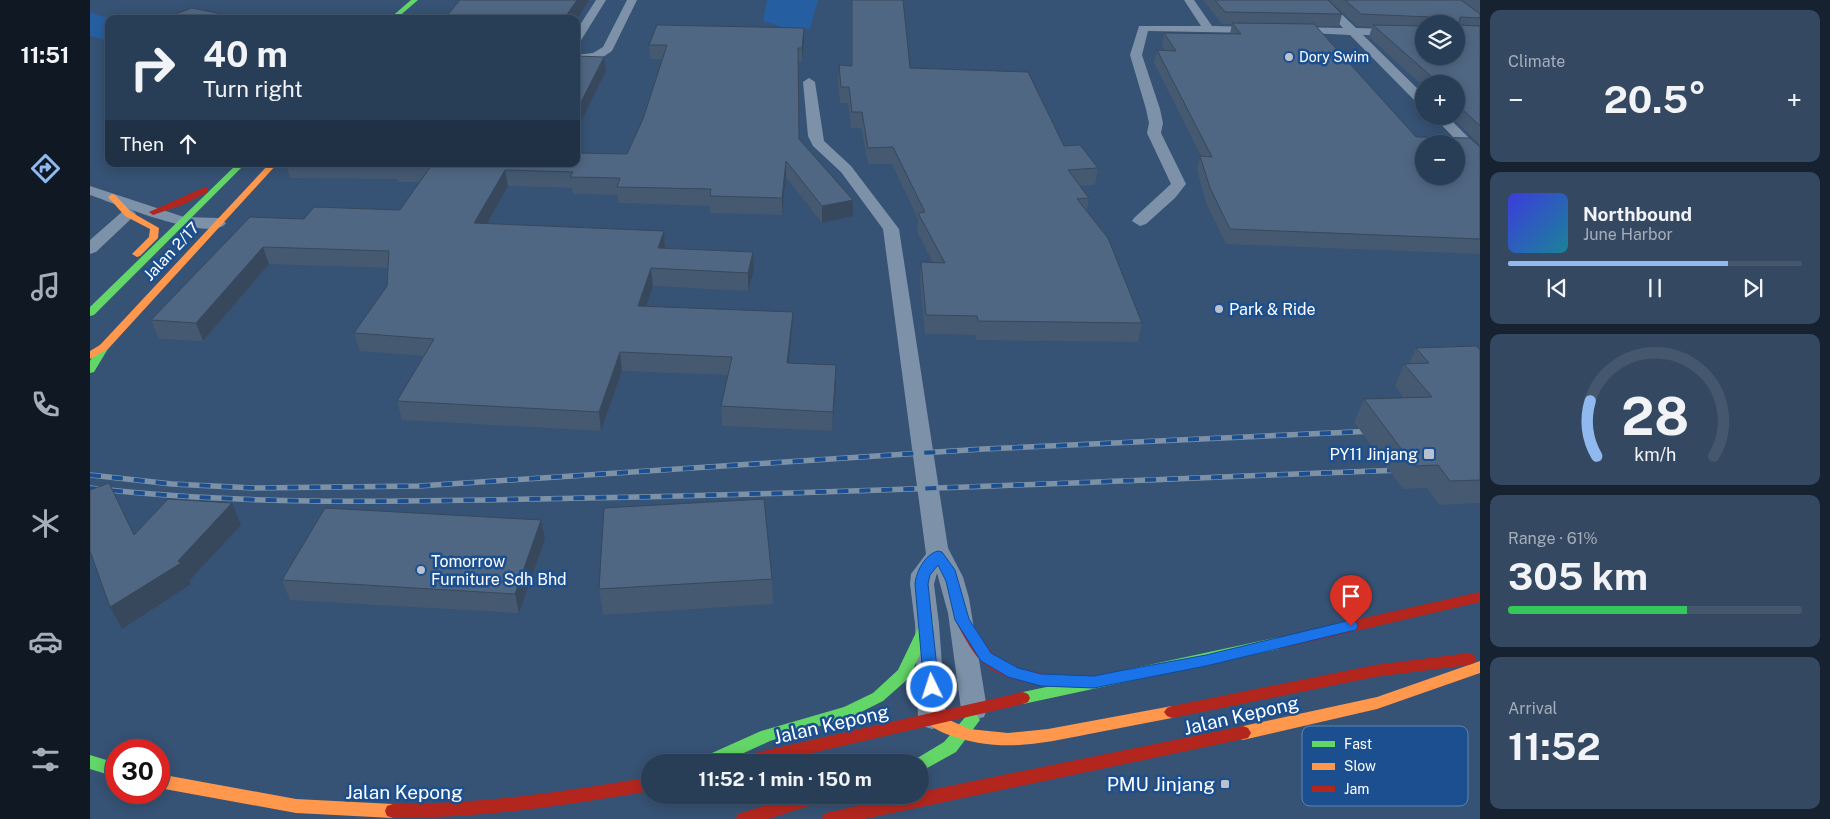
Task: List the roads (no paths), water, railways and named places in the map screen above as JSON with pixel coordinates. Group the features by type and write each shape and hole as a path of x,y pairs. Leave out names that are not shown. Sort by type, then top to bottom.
{"main road":[{"path":"399,15 420,3"},
{"path":"413,15 420,3"},
{"name":"Jalan 2/17","path":"90,313 238,167"},
{"name":"Jalan 2/17","path":"90,356 104,347 270,167"},
{"path":"154,212 179,203 228,176"},
{"path":"112,198 128,214 155,228 153,238 132,258 133,269"},
{"path":"90,370 104,347"},
{"name":"Jalan Kepong","path":"780,754 932,718 1094,682 1206,660 1480,597"},
{"path":"962,620 986,657 1003,668 1041,680 1094,682"},
{"path":"727,754 766,736 848,712 878,697 904,674 927,624"},
{"path":"932,718 941,726 990,740 1030,740 1375,670 1480,657"},
{"name":"Jalan Kepong","path":"830,819 963,789 1128,759 1377,703 1480,667"},
{"path":"929,761 964,734 972,720 974,709"},
{"path":"90,762 105,767"},
{"name":"Jalan Kepong","path":"170,783 258,800 314,808 420,813 532,804 641,786"},
{"path":"744,819 793,804"}],"street":[{"path":"580,34 601,0"},
{"path":"580,58 596,56 608,49 632,0"},
{"path":"1188,0 1209,29"},
{"path":"1321,0 1415,93"},
{"path":"1140,221 1170,195 1179,184 1154,134 1156,123 1153,109 1136,55 1139,37 1144,28 1415,33"},
{"path":"809,82 814,136 818,143 846,169 891,229 938,555 953,581 962,620 974,709"},
{"path":"1447,125 1480,157"},
{"path":"90,190 182,222 218,223"},
{"path":"90,249 128,214"},
{"path":"932,718 927,624 922,584 923,574 938,555"}],"railway":[{"path":"90,475 172,484 254,488 419,486 983,449 1375,431"},
{"path":"90,488 214,498 337,501 461,500 789,493 1403,470"}],"place":[{"name":"Dory Swim","path":"1289,57"},
{"name":"Park & Ride","path":"1219,309"},
{"name":"PY11 Jinjang","path":"1429,454"},
{"name":"Tomorrow Furniture Sdh Bhd","path":"421,570"},
{"name":"PMU Jinjang","path":"1225,784"}]}
